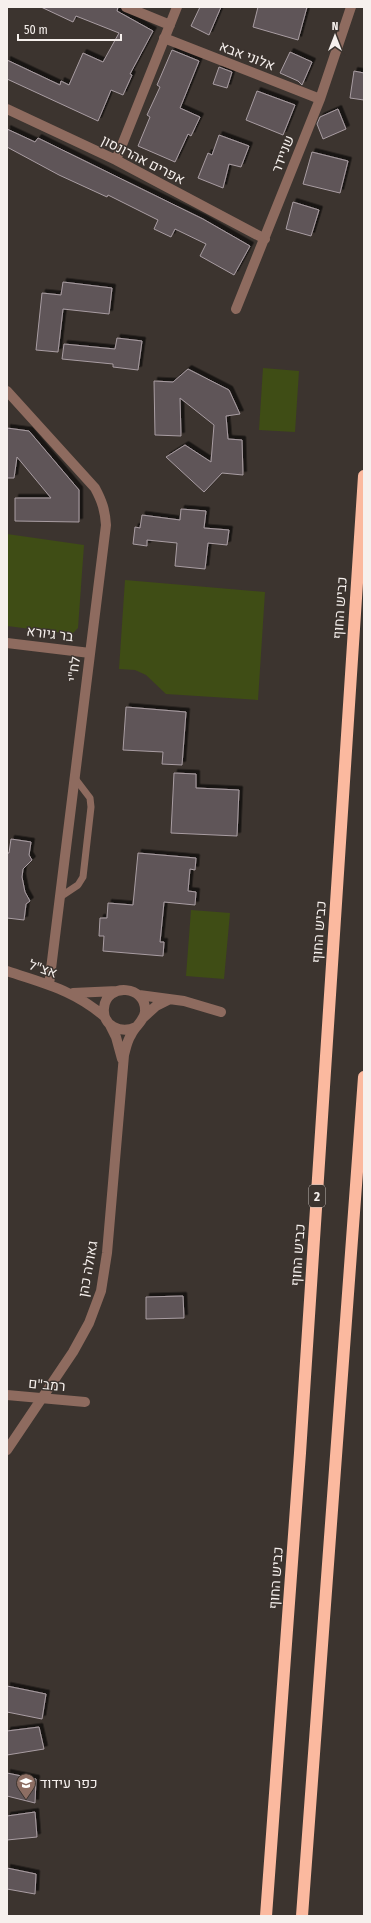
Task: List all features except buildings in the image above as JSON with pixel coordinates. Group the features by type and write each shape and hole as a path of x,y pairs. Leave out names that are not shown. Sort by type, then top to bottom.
{"highway":[{"name":"כביש החוף","path":"266,1916 300,1453 364,476"},
{"path":"302,1916 364,1077"}],"street":[{"path":"126,7 170,25"},
{"path":"116,160 177,7"},
{"name":"שניידר","path":"236,309 320,99 351,7"},
{"name":"אלוני אבא","path":"164,38 320,99"},
{"name":"אפרים אהרונסון","path":"7,110 116,160 265,239"},
{"name":"לח\"י","path":"7,391 94,488 103,502 106,525 48,985"},
{"name":"בר גיורא","path":"7,643 90,653"},
{"name":"אצ\"ל","path":"7,971 70,993 84,1000 108,1021"},
{"path":"144,1016 144,1003 138,995 130,990 117,991 106,999 104,1006 108,1021 123,1030 136,1027 144,1016 156,1006 170,1000"},
{"name":"אצ\"ל","path":"70,993 117,991"},
{"path":"138,995 170,1000 221,1012"},
{"name":"גאולה כהן","path":"108,1021 120,1048 124,1067"},
{"name":"גאולה כהן","path":"7,1450 43,1398 82,1337 101,1291 107,1254 124,1067 127,1045 136,1027"},
{"name":"רמב\"ם","path":"7,1395 85,1402"}],"lane":[{"path":"60,897 78,885 84,877 91,807 90,798 74,778"}],"green space":[{"path":"263,368 299,371 295,432 259,430"},
{"path":"7,534 84,545 78,628 72,634 7,626"},
{"path":"125,580 265,592 258,700 166,694 146,675 135,670 119,669"},
{"path":"191,910 230,913 224,979 186,976"}],"place":[{"name":"כפר עידוד","path":"26,1800"}]}
